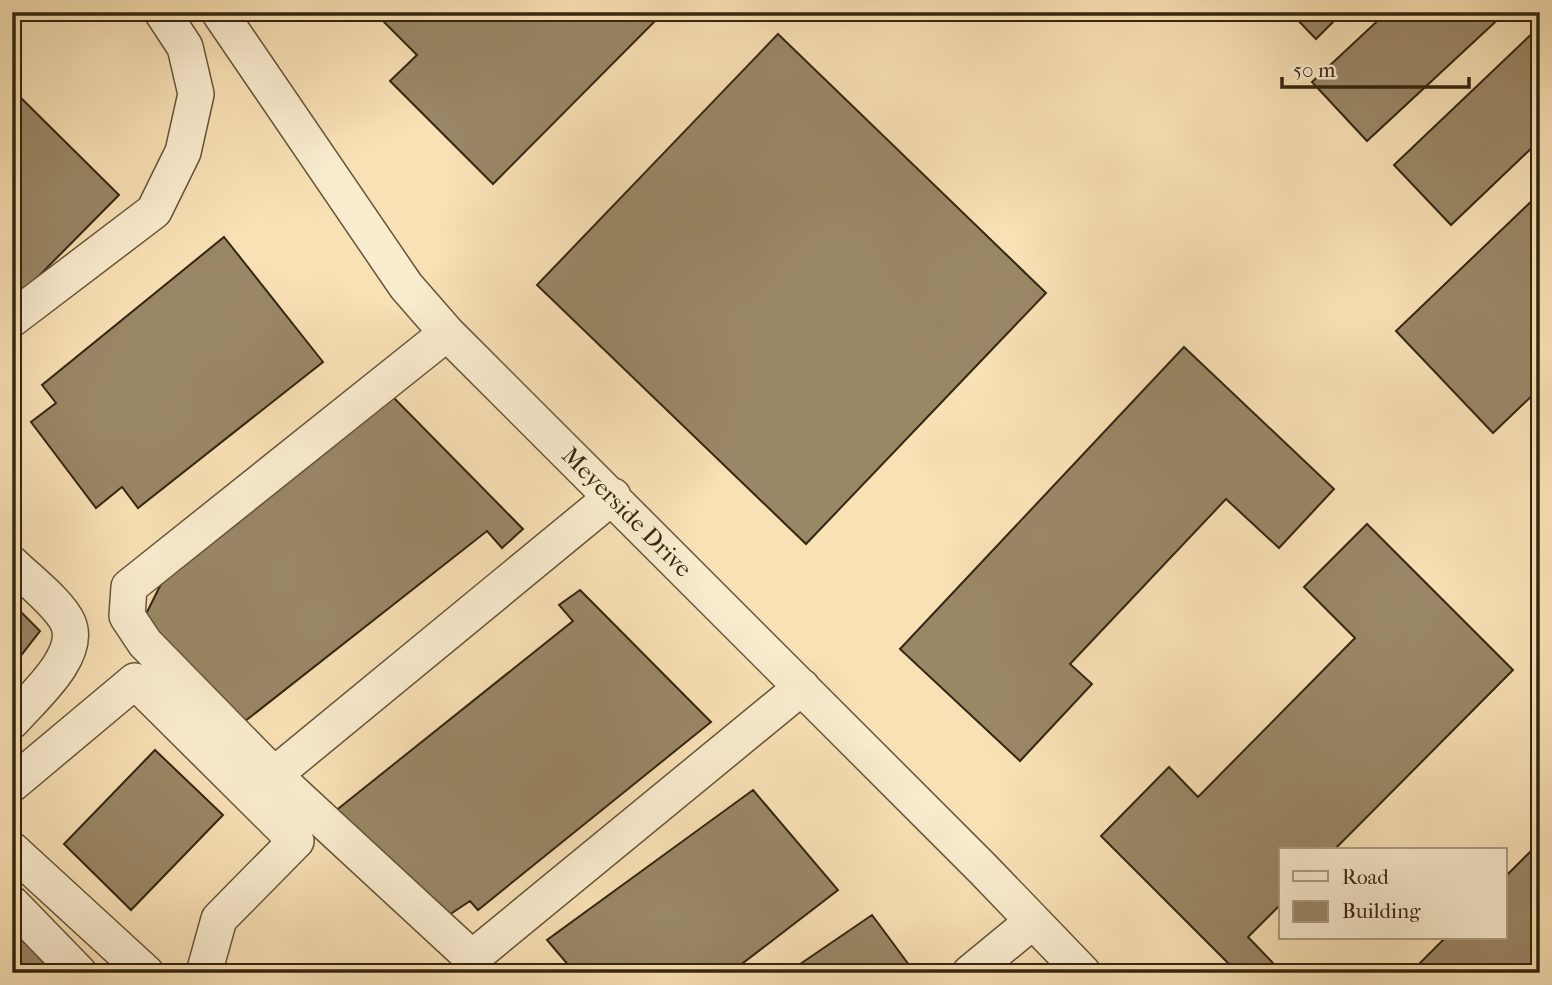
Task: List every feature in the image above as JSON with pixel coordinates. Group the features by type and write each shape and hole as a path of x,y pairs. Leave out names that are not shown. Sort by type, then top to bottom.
{"street":[{"path":"12,319 154,211 183,152 196,94 185,47 162,12"},
{"name":"Meyerside Drive","path":"219,12 407,286 447,333 613,496 1083,973"},
{"path":"447,333 129,586 127,616 145,643 274,775 472,957 802,687"},
{"path":"274,775 613,496"},
{"path":"12,564 61,613 70,635 68,656 12,721"},
{"path":"12,785 135,681 296,841 219,919 204,973"},
{"path":"12,850 146,973"},
{"path":"12,904 79,973"},
{"path":"984,969 1032,921"}],"building":[{"path":"374,12 664,12 493,184 390,81 417,55"},
{"path":"1290,12 1343,12 1316,39"},
{"path":"1387,12 1506,12 1367,141 1312,82"},
{"path":"1540,26 1540,140 1451,225 1394,165"},
{"path":"778,34 1046,293 806,544 537,285"},
{"path":"12,89 119,195 18,297 12,292"},
{"path":"1540,193 1540,388 1493,433 1396,331"},
{"path":"224,237 323,362 138,508 122,487 96,508 31,422 56,403 42,385"},
{"path":"1184,347 1334,489 1279,548 1226,499 1070,664 1092,684 1020,761 900,649"},
{"path":"392,396 523,529 502,548 487,531 244,722 142,622 167,572"},
{"path":"1367,524 1513,670 1336,848 1279,848 1279,906 1248,937 1273,963 1263,973 1238,973 1101,836 1169,767 1198,797 1355,638 1304,587"},
{"path":"580,590 711,722 478,910 470,901 443,919 334,812 573,621 559,605"},
{"path":"17,608 40,631 12,667 12,614"},
{"path":"155,750 223,815 131,910 64,844"},
{"path":"753,790 838,890 730,973 575,973 547,940"},
{"path":"1540,842 1540,973 1410,973 1443,940 1506,940 1506,876"},
{"path":"872,915 915,973 787,973"},
{"path":"12,924 60,973 12,973"}]}
